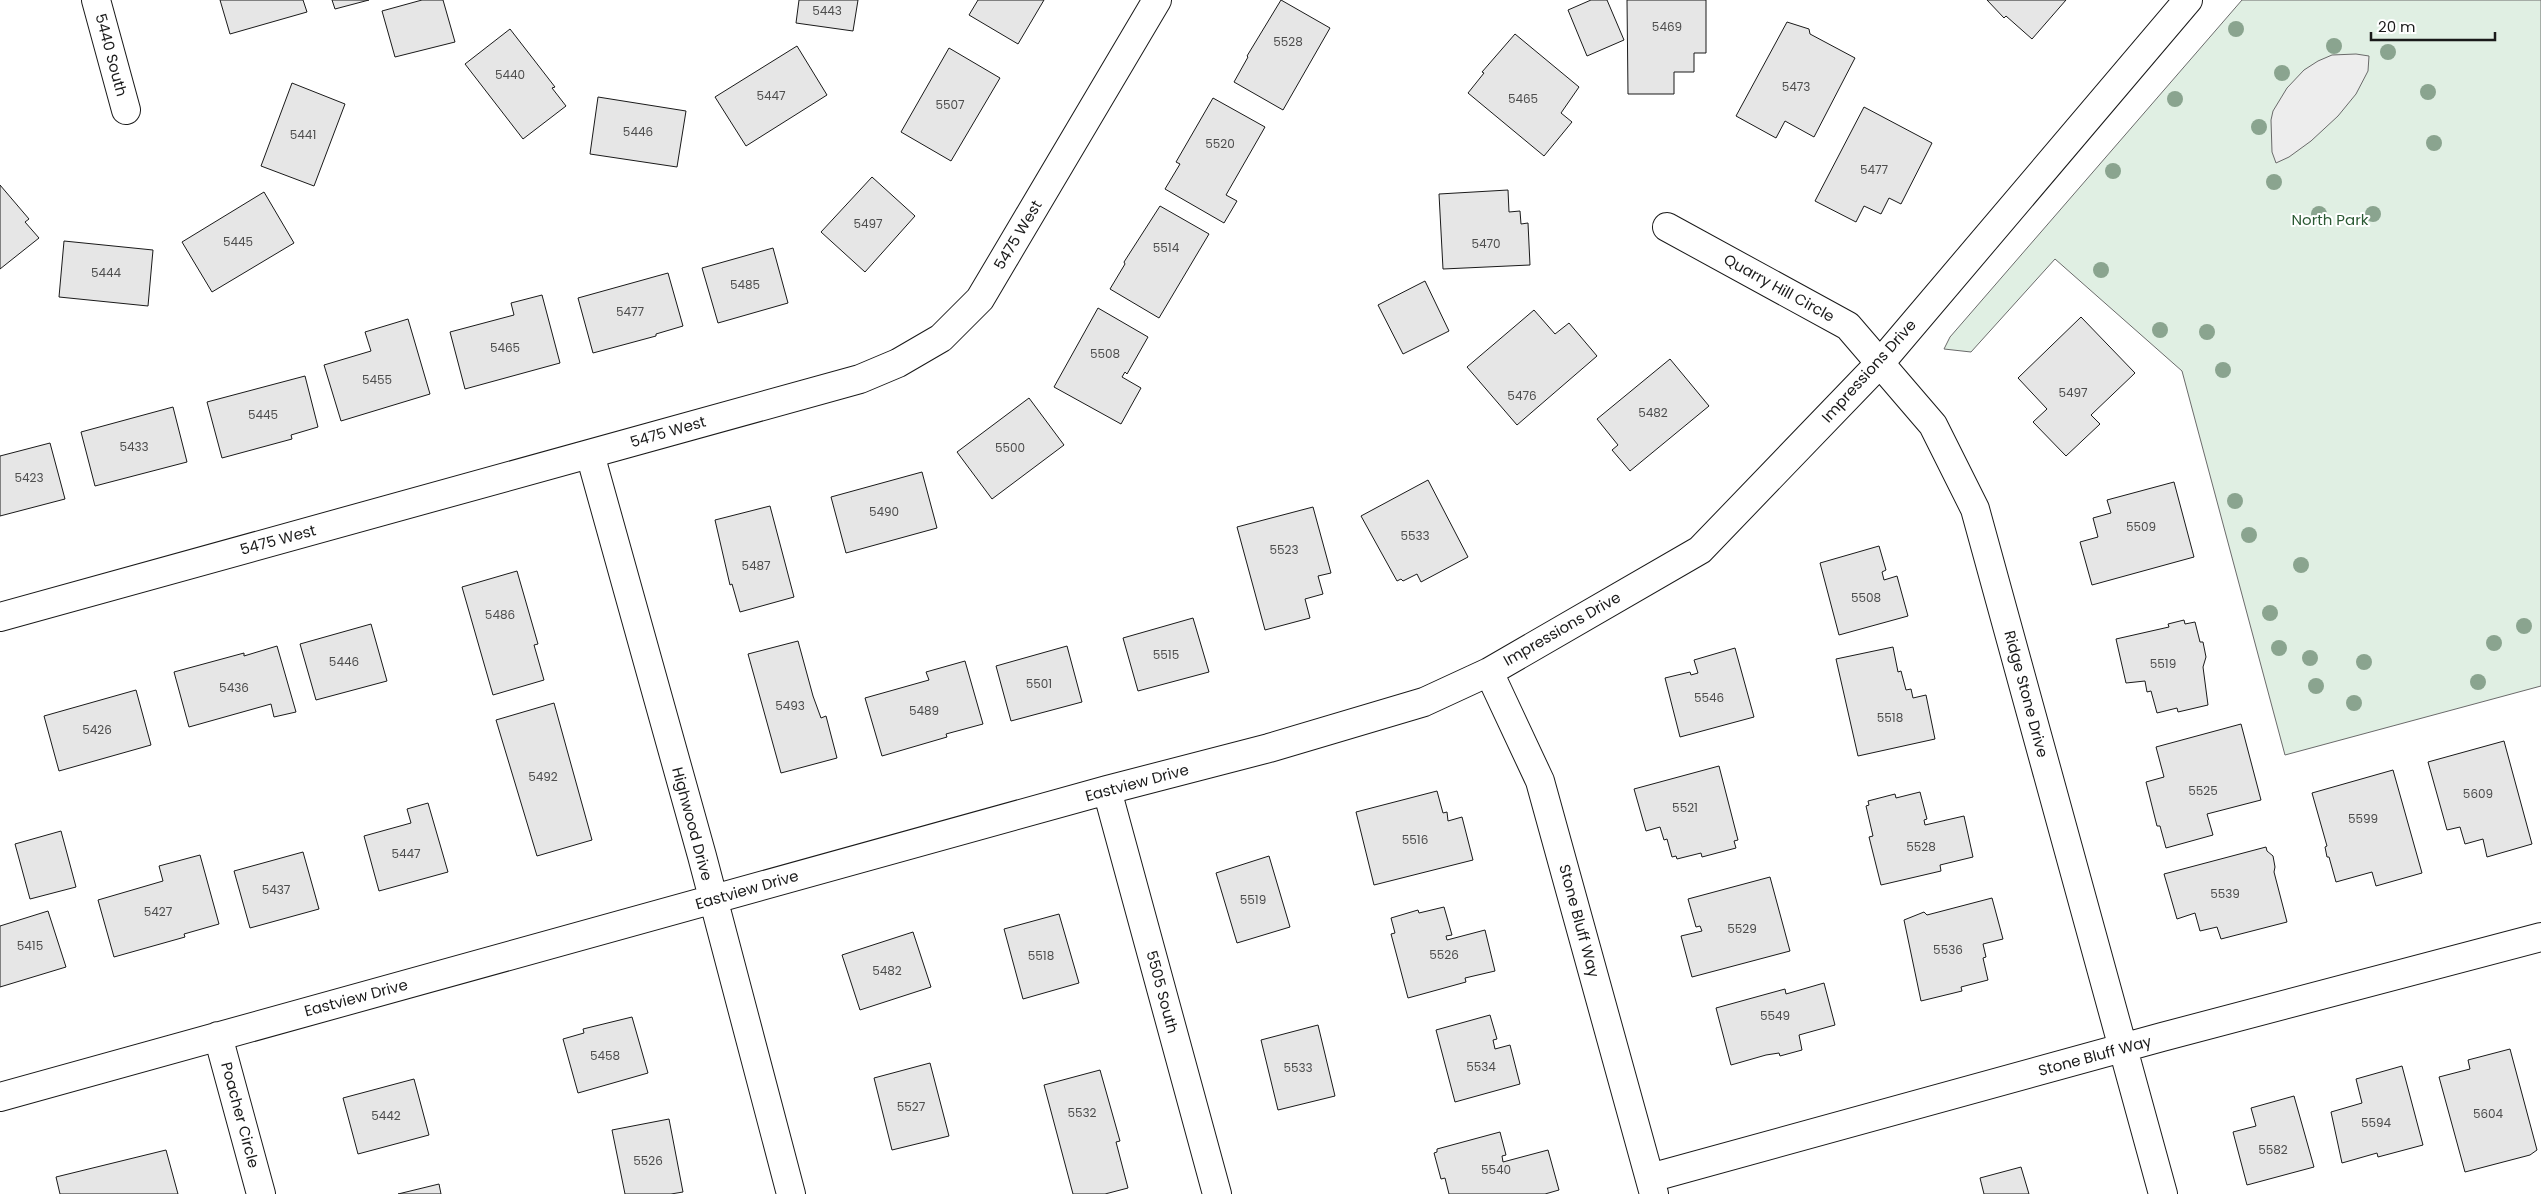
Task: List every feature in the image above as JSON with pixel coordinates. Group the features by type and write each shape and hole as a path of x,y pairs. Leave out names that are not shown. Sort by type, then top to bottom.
{"street":[{"name":"5440 South","path":"96,0 126,110"},
{"name":"5475 West","path":"0,617 860,379 898,364 941,338 980,299 1157,0"},
{"name":"Impressions Drive","path":"1489,672 1700,550 1881,362 2188,0"},
{"name":"Quarry Hill Circle","path":"1667,227 1848,326 1881,362"},
{"name":"Ridge Stone Drive","path":"1881,362 1933,425 1975,509 2163,1194"},
{"name":"Highwood Drive","path":"590,454 713,900 791,1194"},
{"name":"Eastview Drive","path":"0,1097 1107,790 1269,748 1424,702 1489,672"},
{"name":"Stone Bluff Way","path":"1489,672 1540,781 1652,1186 2122,1049 2541,937"},
{"name":"5505 South","path":"1107,790 1218,1194"},
{"name":"Poacher Circle","path":"218,1036 261,1194"}],"green space":[{"name":"North Park","path":"2242,0 2541,0 2541,686 2285,755 2182,371 2055,259 1971,352 1944,349 1950,337"}],"shaded area":[{"path":"2356,54 2369,56 2368,71 2356,94 2338,116 2311,141 2289,157 2276,163 2272,152 2271,120 2273,111 2287,88 2304,70 2318,61 2332,55"}],"building":[{"path":"220,0 303,0 307,12 230,34"},
{"path":"332,0 369,0 335,9"},
{"path":"422,0 443,0 455,42 395,57 382,11"},
{"path":"799,0 858,0 853,31 796,23"},
{"path":"978,0 1044,0 1018,44 969,15"},
{"path":"1281,0 1330,28 1283,110 1234,82 1247,56"},
{"path":"1591,0 1607,0 1624,40 1587,56 1568,10"},
{"path":"1627,0 1706,0 1706,53 1694,53 1694,72 1674,72 1674,94 1628,94"},
{"path":"1987,0 2066,0 2032,39 2006,16 2004,18"},
{"path":"1787,22 1809,29 1810,34 1855,58 1814,137 1785,121 1776,138 1736,116"},
{"path":"510,29 555,87 552,88 566,106 523,139 465,64"},
{"path":"1515,34 1579,87 1561,113 1572,122 1544,156 1468,93 1484,73 1482,72"},
{"path":"797,46 827,95 746,146 715,97"},
{"path":"949,48 1000,78 951,161 901,132"},
{"path":"292,83 345,104 314,186 261,166"},
{"path":"598,97 686,111 677,167 590,154"},
{"path":"1213,98 1265,127 1226,195 1237,201 1224,223 1165,189 1180,164 1176,162"},
{"path":"1864,107 1932,143 1901,204 1889,198 1881,214 1864,206 1856,222 1815,201"},
{"path":"872,177 915,216 865,272 821,232"},
{"path":"0,185 29,219 25,222 39,238 0,269"},
{"path":"1508,190 1509,212 1520,211 1521,224 1528,223 1530,265 1443,269 1439,194"},
{"path":"264,192 294,243 212,292 182,242"},
{"path":"1160,206 1209,234 1159,318 1110,289 1125,264 1124,262"},
{"path":"64,241 153,250 148,306 59,297"},
{"path":"773,248 788,303 718,323 702,268"},
{"path":"668,273 683,326 656,334 656,336 593,353 578,298"},
{"path":"1425,281 1449,331 1403,354 1378,305"},
{"path":"542,295 560,363 465,389 450,332 514,315 511,303"},
{"path":"1098,308 1148,337 1127,374 1125,372 1122,377 1141,388 1121,424 1054,387"},
{"path":"1534,310 1555,334 1569,323 1597,356 1517,425 1467,367"},
{"path":"2081,317 2135,373 2091,415 2100,424 2066,456 2033,422 2047,409 2018,378"},
{"path":"408,319 430,394 341,421 324,365 371,351 365,332"},
{"path":"1670,359 1709,406 1630,471 1612,450 1618,445 1597,419"},
{"path":"305,376 318,427 291,435 292,439 222,458 207,402"},
{"path":"1029,398 1064,445 992,499 957,452"},
{"path":"173,407 187,462 95,486 81,432"},
{"path":"50,443 65,499 0,516 0,456"},
{"path":"922,472 937,528 846,553 831,497"},
{"path":"1428,480 1468,557 1421,582 1417,574 1403,581 1401,579 1397,581 1361,516"},
{"path":"2174,482 2194,557 2092,585 2080,542 2098,537 2093,518 2111,513 2107,500"},
{"path":"770,506 794,597 740,612 732,584 730,585 715,520"},
{"path":"1313,507 1331,573 1318,576 1323,594 1305,599 1310,618 1265,630 1237,527"},
{"path":"1879,546 1886,570 1882,572 1884,580 1897,576 1908,616 1839,635 1820,563"},
{"path":"517,571 538,644 534,645 544,680 493,695 462,587"},
{"path":"1193,618 1209,672 1138,691 1123,638"},
{"path":"2184,620 2185,624 2195,622 2200,642 2203,642 2206,657 2203,667 2208,705 2178,712 2177,708 2157,713 2151,691 2147,692 2145,681 2126,683 2116,639 2169,627 2168,624"},
{"path":"371,624 387,681 316,700 300,644"},
{"path":"798,641 813,696 821,718 826,716 837,758 781,773 748,654"},
{"path":"277,646 296,712 274,717 271,704 189,727 174,672 244,653 244,656"},
{"path":"1067,646 1082,702 1011,721 996,666"},
{"path":"1893,647 1898,672 1901,671 1906,690 1911,689 1913,698 1926,695 1935,739 1858,756 1836,659"},
{"path":"1735,648 1754,717 1680,737 1665,678 1690,672 1691,675 1698,673 1694,660"},
{"path":"965,661 983,724 946,734 947,737 882,756 865,698 929,680 926,672"},
{"path":"136,690 151,745 59,771 44,716"},
{"path":"554,703 592,840 537,856 496,720"},
{"path":"2241,724 2261,800 2207,814 2213,835 2166,848 2160,826 2157,826 2146,782 2164,777 2156,747"},
{"path":"2504,741 2532,844 2487,857 2483,839 2465,844 2460,827 2447,830 2428,762"},
{"path":"1719,766 1738,840 1734,841 1736,848 1702,857 1701,853 1677,859 1676,856 1672,857 1667,839 1664,840 1660,827 1646,831 1634,789"},
{"path":"2393,770 2422,873 2376,886 2372,872 2336,882 2329,857 2327,857 2325,847 2327,846 2312,793"},
{"path":"1437,791 1443,813 1447,812 1448,821 1462,817 1473,860 1374,885 1356,812"},
{"path":"1920,792 1927,819 1924,820 1925,825 1964,816 1973,857 1940,865 1941,871 1881,885 1869,837 1873,836 1866,806 1869,805 1868,801 1895,794 1896,798"},
{"path":"428,803 448,872 379,891 364,836 411,823 407,809"},
{"path":"61,831 76,887 30,899 15,844"},
{"path":"2266,847 2267,851 2273,856 2274,872 2287,922 2221,939 2217,927 2200,931 2195,913 2177,919 2164,874"},
{"path":"303,852 319,909 250,928 234,871"},
{"path":"200,855 219,924 184,934 185,937 114,957 98,900 163,881 159,866"},
{"path":"1269,856 1290,927 1237,943 1216,873"},
{"path":"1770,877 1790,951 1692,977 1681,936 1702,931 1700,926 1696,927 1688,899"},
{"path":"1992,898 2003,939 1983,944 1986,957 1983,958 1988,980 1961,987 1962,991 1921,1001 1904,920 1924,912 1927,915"},
{"path":"1444,907 1452,935 1446,936 1447,940 1485,930 1495,971 1465,978 1466,982 1408,998 1391,934 1395,933 1391,918 1418,910 1419,913"},
{"path":"48,911 66,967 0,987 0,926"},
{"path":"1059,914 1079,983 1023,999 1004,929"},
{"path":"913,932 931,987 860,1010 842,955"},
{"path":"1824,983 1835,1025 1799,1035 1802,1050 1780,1056 1779,1053 1766,1055 1731,1065 1716,1008 1785,989 1786,994"},
{"path":"1490,1015 1497,1039 1493,1040 1495,1049 1510,1045 1520,1084 1455,1102 1436,1030"},
{"path":"632,1017 648,1073 578,1093 563,1039 584,1033 583,1029"},
{"path":"1318,1025 1335,1096 1278,1110 1261,1040"},
{"path":"2510,1049 2537,1150 2530,1155 2465,1172 2439,1077 2470,1069 2468,1060"},
{"path":"930,1063 949,1136 892,1150 874,1078"},
{"path":"2402,1066 2423,1145 2378,1157 2377,1153 2342,1163 2331,1112 2362,1103 2356,1079"},
{"path":"1100,1070 1120,1141 1116,1142 1128,1188 1105,1194 1073,1194 1044,1085"},
{"path":"414,1079 429,1135 358,1154 343,1098"},
{"path":"2294,1096 2314,1167 2247,1185 2233,1132 2256,1126 2251,1108"},
{"path":"669,1119 683,1192 671,1194 625,1194 612,1130"},
{"path":"1500,1132 1506,1155 1502,1156 1503,1162 1548,1150 1559,1190 1545,1194 1449,1194 1445,1178 1441,1179 1434,1153 1437,1152 1437,1149"},
{"path":"166,1150 178,1194 60,1194 56,1177"},
{"path":"2021,1167 2029,1194 1984,1194 1980,1178"},
{"path":"439,1184 441,1194 398,1194"}]}
